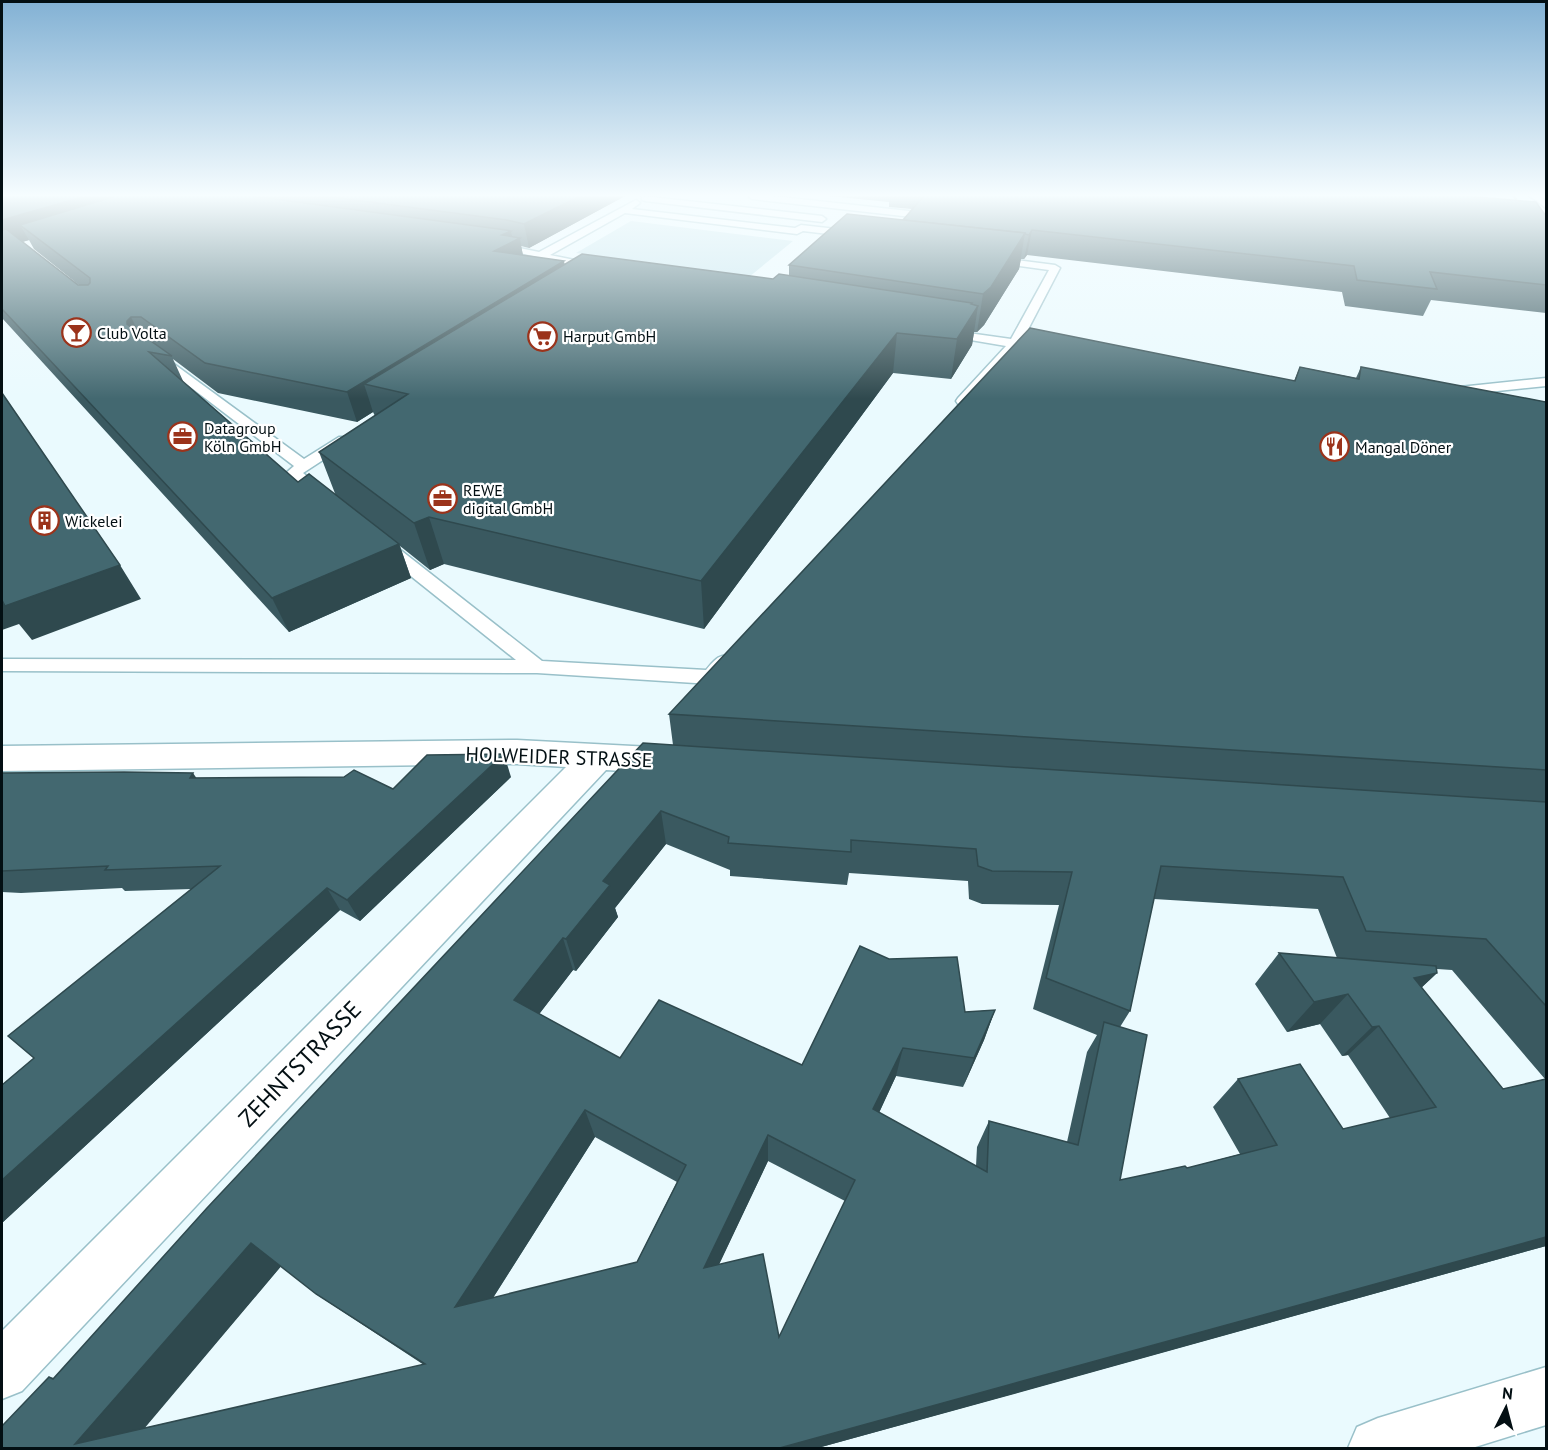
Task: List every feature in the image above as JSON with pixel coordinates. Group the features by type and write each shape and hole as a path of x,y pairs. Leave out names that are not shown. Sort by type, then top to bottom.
{"street":[{"name":"HOLWEIDER STRASSE","path":"2,758 517,752 706,764"},
{"name":"ZEHNTSTRASSE","path":"2,1371 598,756"},
{"path":"1378,1449 1546,1396"}],"lane":[{"path":"579,264 606,270 587,283"},
{"path":"951,414 1015,343 1055,268 1020,264"},
{"path":"934,330 1058,350"},
{"path":"148,350 304,466"},
{"path":"1443,392 1544,384"},
{"path":"338,509 293,473 352,434"},
{"path":"374,537 537,667"},
{"path":"2,665 537,667 711,677 735,651"}],"shaded area":[{"path":"653,264 765,264 749,277"}],"building":[{"path":"2,264 51,264 78,285 88,285 90,278 71,264 560,264 347,392 205,363 141,317 131,317 127,321 127,324 172,356 149,352 298,482 309,474 399,544 272,598 2,309"},
{"path":"566,264 656,264 773,279 779,274 972,303 978,306 957,339 897,333 701,581 429,517 414,523 319,452 408,394 364,384"},
{"path":"1006,264 991,287 983,294 789,265"},
{"path":"1333,264 1546,264 1546,285 1430,272 1437,289 1357,280 1354,266"},
{"path":"1030,328 1295,381 1300,367 1359,379 1361,367 1546,402 1546,770 669,714"},
{"name":"Wickelei","path":"2,393 120,565 5,606 2,600"},
{"path":"643,743 1546,802 1546,1006 1486,939 1366,931 1343,877 1161,866 1130,1011 1046,978 1072,872 992,871 978,866 976,849 851,840 851,852 728,843 729,837 661,811 603,881 610,885 566,939 563,938 514,1000 620,1058 659,1000 802,1065 860,946 889,959 957,957 965,1012 995,1010 974,1058 903,1048 873,1109 987,1172 989,1121 1078,1145 1104,1022 1147,1035 1120,1180 1185,1166 1187,1168 1277,1145 1238,1079 1300,1064 1343,1129 1436,1107 1379,1026 1372,1027 1348,994 1314,1002 1279,953 1436,966 1437,973 1414,978 1503,1089 1546,1079 1546,1237 776,1449 2,1449 2,1426 49,1377 53,1379 207,1208","holes":["585,1110 686,1165 637,1262 455,1307","768,1135 855,1180 779,1337 763,1254 704,1268","251,1243 316,1294 425,1364 75,1444"]},
{"path":"504,754 347,900 327,888 2,1180 2,1085 34,1058 8,1036 220,866 105,870 108,866 2,871 2,773 193,773 190,778 344,777 354,770 393,789 427,755"}],"place":[{"name":"Club Volta","path":"76,333"},
{"name":"Harput GmbH","path":"542,336"},
{"name":"Datagroup Köln GmbH","path":"183,437"},
{"name":"Mangal Döner","path":"1334,447"},
{"name":"REWE digital GmbH","path":"442,499"},
{"name":"Wickelei","path":"44,521"}]}
